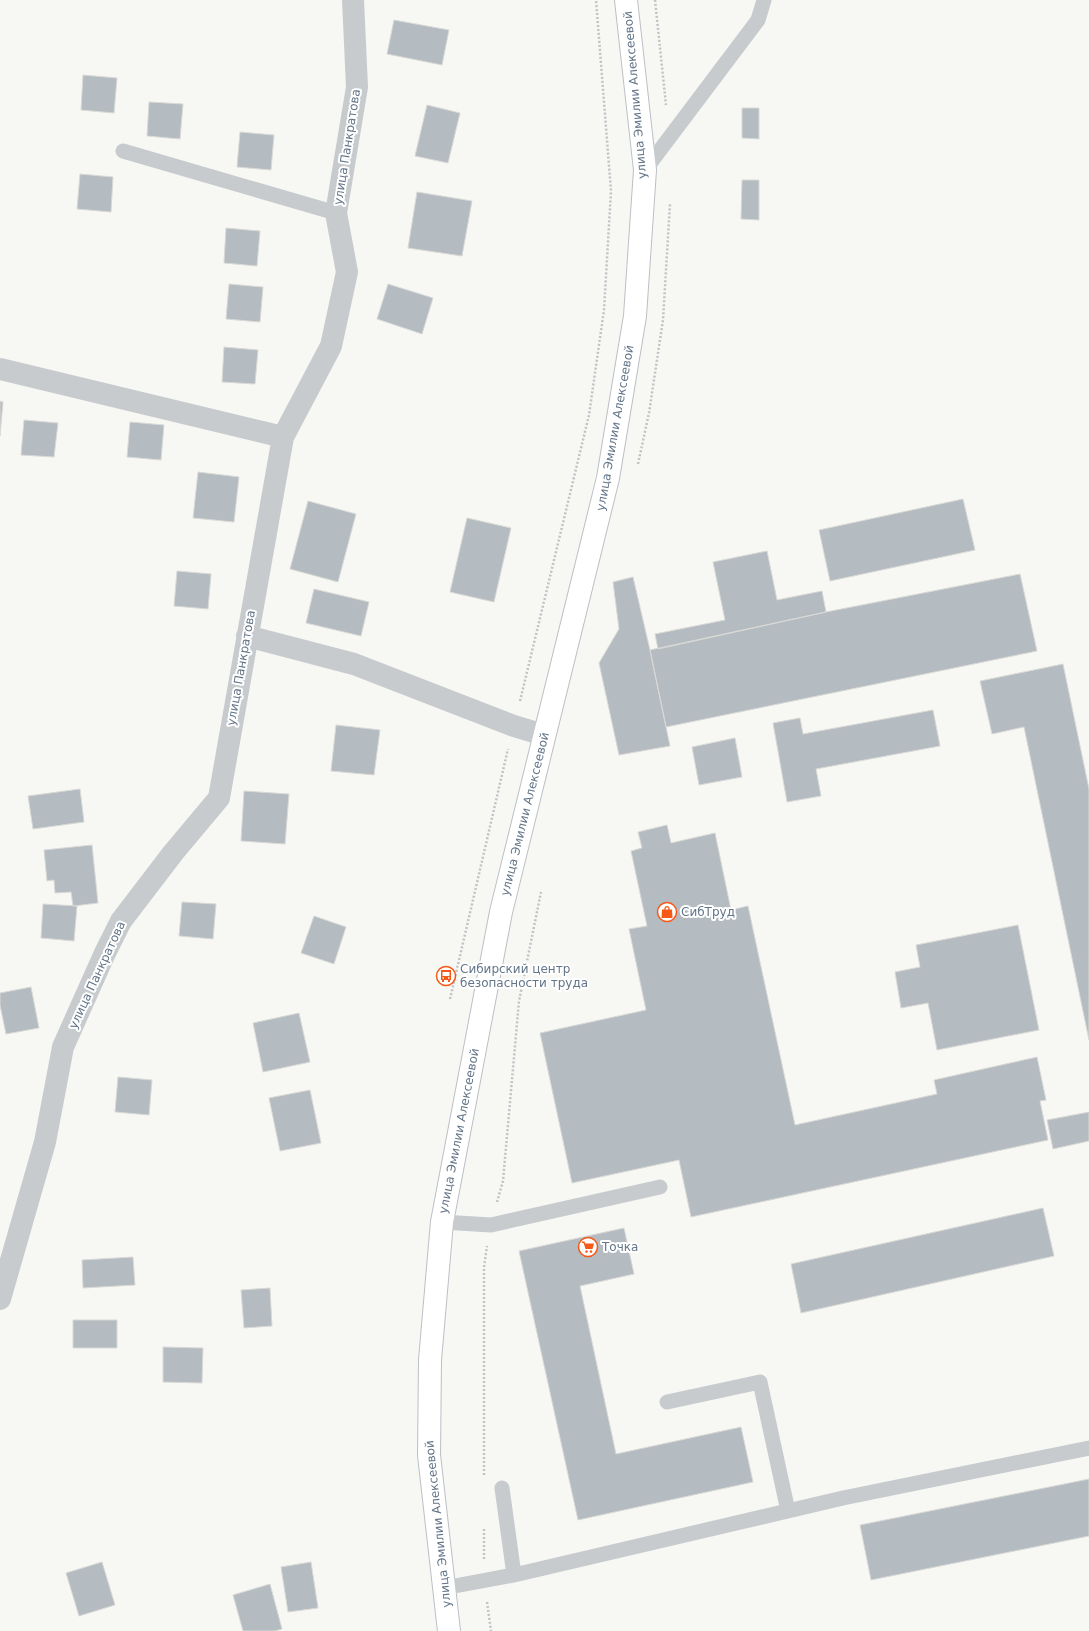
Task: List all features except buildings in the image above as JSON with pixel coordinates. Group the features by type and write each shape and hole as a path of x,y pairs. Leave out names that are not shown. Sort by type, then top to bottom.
{"street":[{"name":"улица Панкратова","path":"0,1299 45,1142 63,1047 121,920 173,853 219,798 283,437 330,346 347,272 336,213 357,87 352,0"},
{"name":"улица Эмилии Алексеевой","path":"449,1631 429,1455 430,1360 442,1222 501,912 608,478 635,316 644,170 626,0"},
{"path":"0,369 283,437"},
{"path":"247,636 354,664 514,726 544,735"}],"lane":[{"path":"644,170 758,20 764,0"},
{"path":"122,150 336,213"},
{"path":"442,1222 491,1225 660,1187"},
{"path":"667,1402 760,1382 788,1511"},
{"path":"444,1588 514,1575 843,1498 1089,1448"},
{"path":"502,1488 514,1575"}],"path":[{"path":"450,999 589,415 604,310 611,191 596,0"},
{"path":"484,1479 484,1267 491,1225 503,1181 520,1001 540,892"},
{"path":"484,1526 484,1580 491,1631"}],"place":[{"name":"СибТруд","path":"667,912"},
{"name":"Сибирский центр безопасности труда","path":"446,976"},
{"name":"Точка","path":"588,1247"}]}
